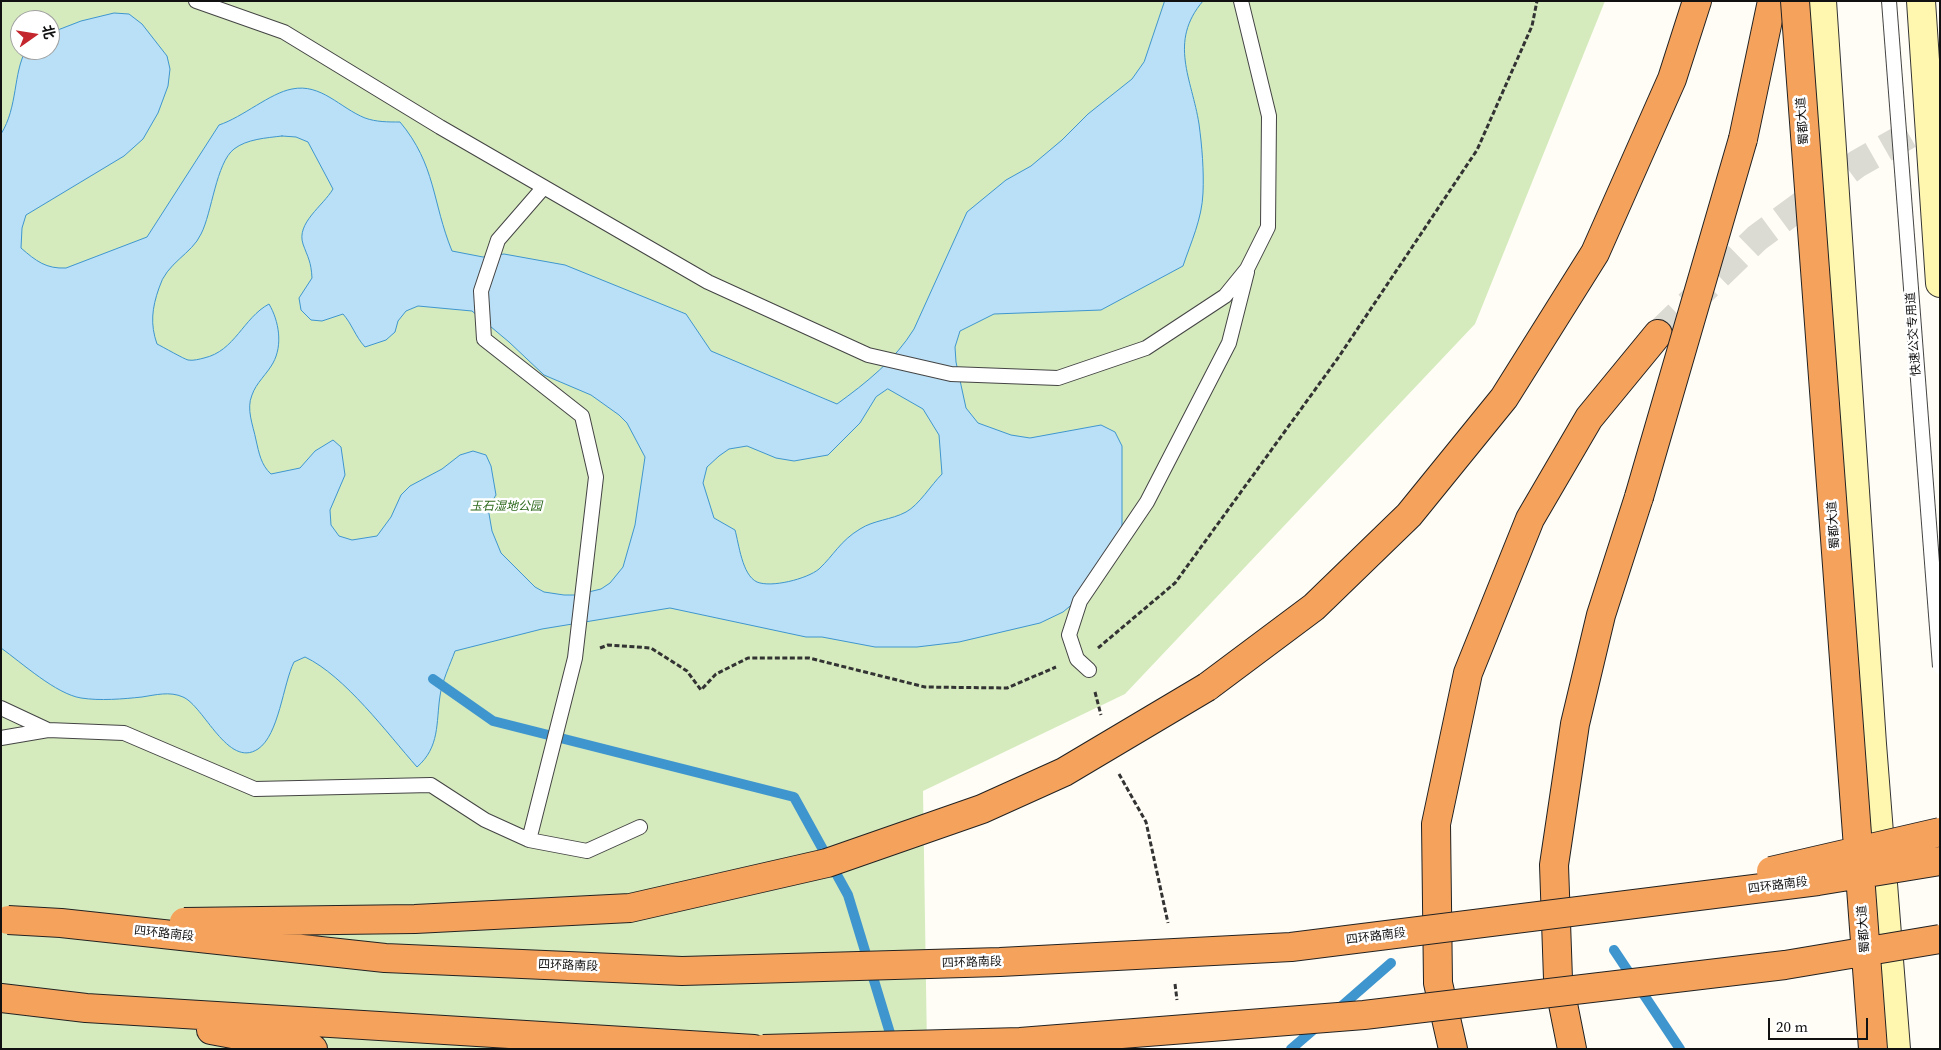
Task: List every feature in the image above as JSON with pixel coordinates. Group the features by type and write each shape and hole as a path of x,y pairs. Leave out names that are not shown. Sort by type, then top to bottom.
{"highway":[{"path":"61,923 415,919 630,908 827,863 982,809 1064,772 1207,687 1314,607 1409,515 1504,398 1595,253 1672,79 1696,1"},
{"path":"1572,1049 1558,979 1554,865 1575,724 1600,615 1639,497 1743,139 1772,1"},
{"name":"蜀都大道","path":"1795,1 1873,1049"},
{"path":"1453,1049 1438,983 1436,824 1468,674 1530,519 1589,418 1658,334"},
{"path":"1605,908 1940,832"},
{"name":"四环路南段","path":"5,919 61,923 385,958 682,971 1000,962 1291,947 1818,880 1940,861"},
{"path":"764,1049 1020,1042 1364,1015 1785,965 1940,939"},
{"path":"1785,965 1940,956"},
{"path":"1,998 86,1008 754,1049"},
{"path":"86,1008 313,1049"}],"main road":[{"path":"1822,1 1872,744 1896,1049"},
{"path":"1921,1 1940,283"}],"lane":[{"path":"196,1 284,32 544,187 717,286 868,354 951,374 1058,378 1146,348 1225,296 1248,267"},
{"path":"1090,670 1077,659 1069,635 1080,601 1147,502 1229,343 1248,267 1268,226 1269,116 1241,1"},
{"name":"快速公交专用道","path":"1889,1 1940,667"},
{"path":"529,840 575,658 596,477 582,416 484,339 481,291 498,240 544,187"},
{"path":"1,708 48,730"},
{"path":"1,738 48,730 124,733 255,789 430,785 484,820 529,840 587,851 640,827"}],"path":[{"path":"575,658 608,645 651,648 687,671 701,690 716,674 748,658 809,658 925,687 1007,688 1077,659 1098,648 1175,583 1338,358 1477,150 1532,26 1537,1"},
{"path":"1090,670 1102,717"},
{"path":"1118,772 1146,822 1170,929"},
{"path":"1175,975 1177,1003"}],"green space":[{"name":"玉石湿地公园","path":"1,1 1605,1 1475,324 1125,694 923,791 927,1049 1,1049"}],"water":[{"path":"1165,1 1203,1 1192,16 1185,46 1185,61 1199,124 1203,185 1198,221 1183,266 1101,310 994,314 960,331 955,347 956,362 966,408 978,423 1011,435 1030,438 1101,425 1115,432 1122,446 1122,540 1087,592 1063,612 1040,623 959,642 917,647 875,647 822,637 806,637 670,608 542,629 455,651 441,690 436,734 430,751 417,767 350,691 335,677 305,657 294,662 271,733 258,749 247,753 237,751 227,744 191,703 183,697 168,694 135,698 81,698 61,691 1,648 1,134 10,113 22,60 60,60 60,29 81,21 114,13 129,14 142,24 167,56 170,69 168,86 158,113 143,139 124,156 26,215 22,228 21,248 47,266 66,268 147,237 219,125 275,95 284,91 302,88 321,93 365,118 378,121 400,122 412,138 427,169 452,251 483,257 504,254 565,265 686,314 711,351 837,404 859,388 889,361 914,329 967,212 1006,180 1031,166 1062,140 1088,114 1132,79 1144,62","holes":["282,136 296,137 308,142 333,189 303,229 303,244 310,263 312,278 299,298 301,310 311,320 322,321 343,314 365,347 386,340 395,332 398,321 406,311 418,306 472,311 544,375 591,395 627,423 645,457 635,525 623,567 610,583 601,589 576,595 544,592 535,587 501,553 492,531 488,508 496,495 491,466 486,455 473,451 460,455 442,469 410,486 401,495 391,517 377,536 352,540 339,536 331,525 330,510 345,475 341,447 333,440 315,451 300,468 271,474 265,467 259,454 251,417 250,400 273,363 278,349 277,325 269,304 252,317 224,349 204,358 188,360 157,344 153,330 153,316 162,279 173,265 192,247 201,234 223,165 228,156 234,149 245,143","888,389 923,409 939,435 942,474 911,509 900,515 860,529 847,538 824,564 813,573 789,582 771,584 763,584 752,578 745,566 735,530 714,518 703,483 707,467 729,449 747,446 776,458 794,461 828,455 860,423 876,397"]}],"waterway":[{"path":"433,679 493,721 794,797 848,895 893,1043"},
{"path":"1614,950 1680,1049"},
{"path":"1336,1011 1391,963"},
{"path":"1291,1049 1319,1025"}],"tunnel":[{"path":"1658,334 1757,238 1857,164 1940,117"}]}
